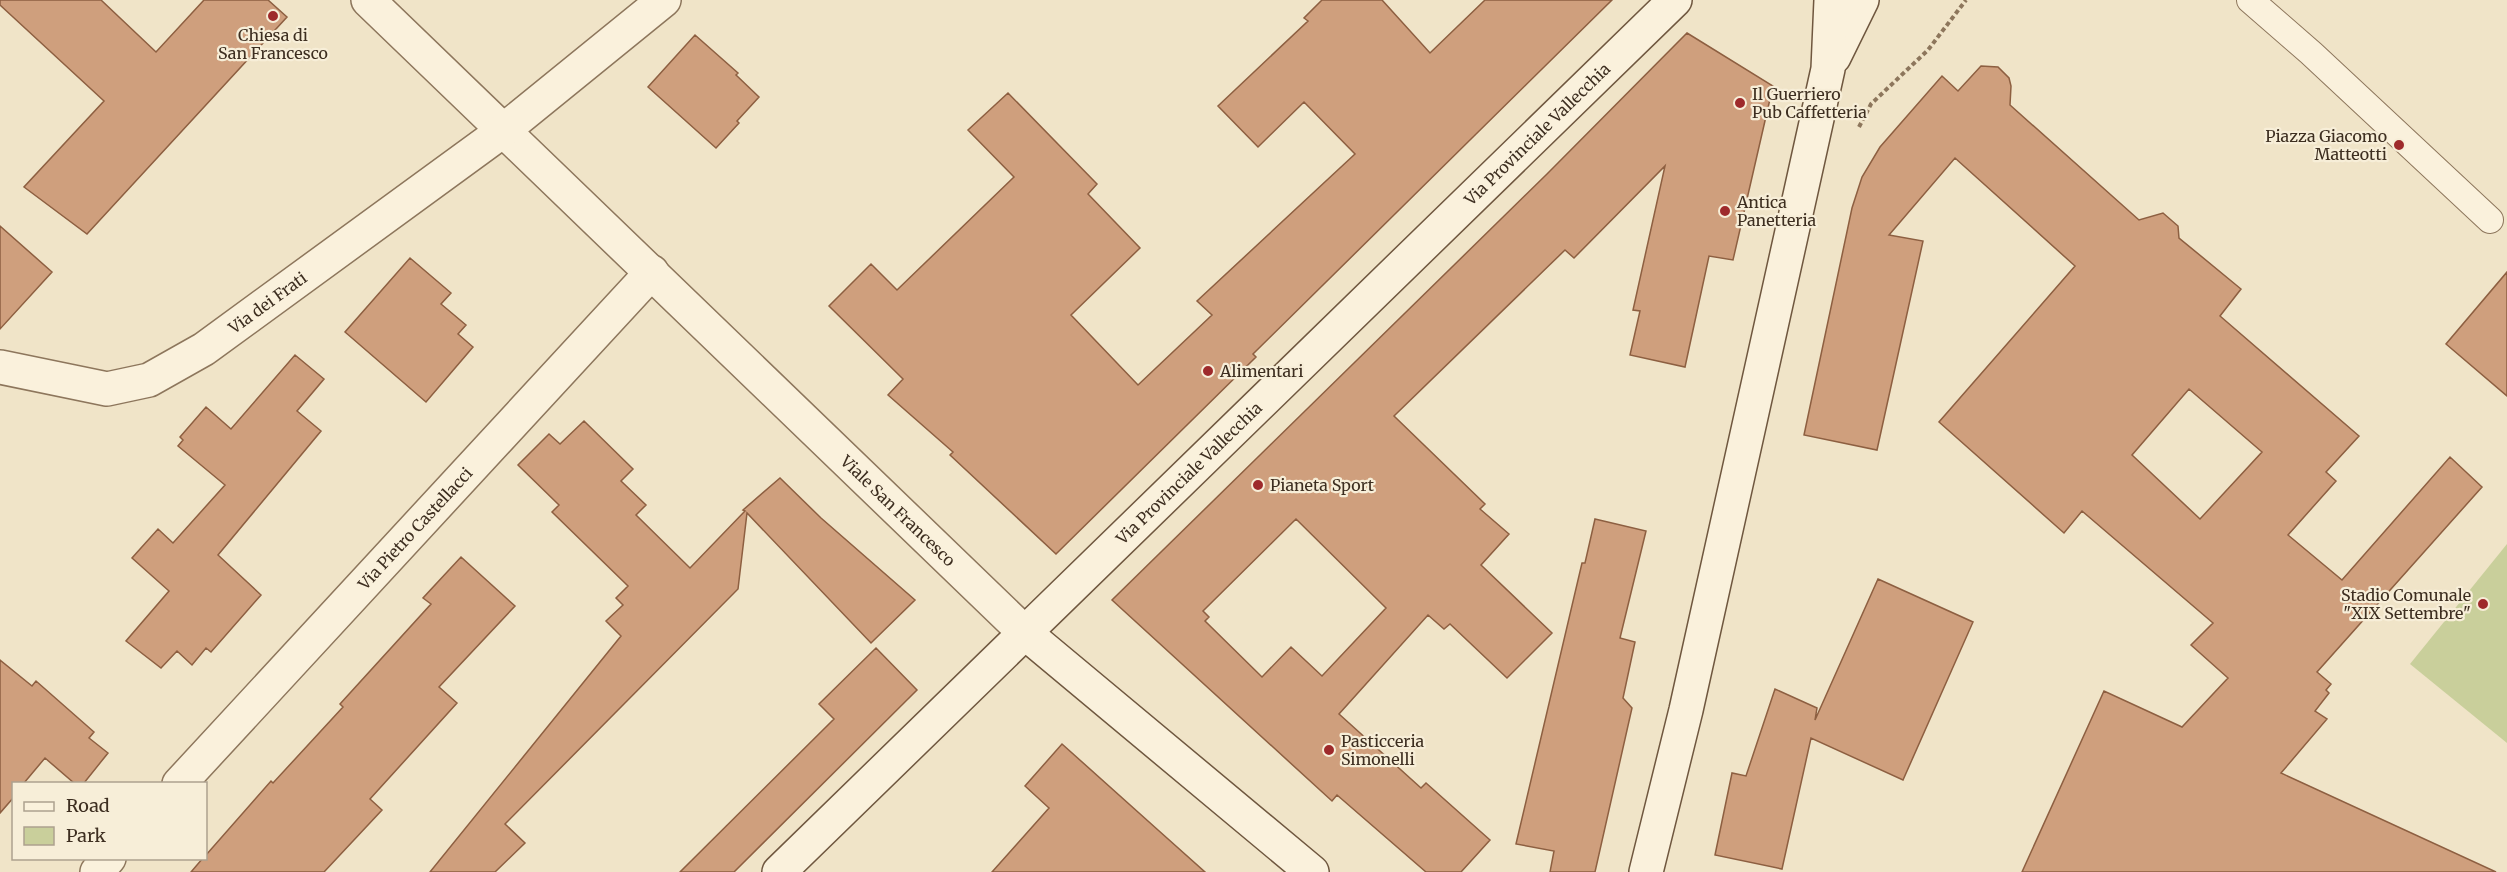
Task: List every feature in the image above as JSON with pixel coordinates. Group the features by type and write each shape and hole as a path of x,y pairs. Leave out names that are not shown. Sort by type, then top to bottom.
{"main road":[{"name":"Viale San Francesco","path":"368,0 1024,632 1312,872"},
{"name":"Via dei Frati","path":"0,367 107,389 149,380 204,349 504,130 664,0"},
{"name":"Via Provinciale Vallecchia","path":"779,872 1676,0"},
{"path":"1646,872 1686,710 1828,69 1831,0"},
{"path":"1828,69 1862,0"},
{"name":"Via Pietro Castellacci","path":"180,782 652,273"},
{"path":"97,872 107,860"}],"lane":[{"path":"2250,0 2311,53 2490,220"}],"green space":[{"name":"Stadio Comunale \"XIX Settembre\"","path":"2507,544 2507,743 2410,664"}],"building":[{"path":"0,0 101,0 156,52 204,0 268,0 287,17 87,234 24,187 104,101 0,5"},
{"path":"1322,0 1382,0 1430,53 1485,0 1612,0 1253,354 1256,357 1056,554 950,455 953,452 888,395 903,379 829,306 871,264 897,290 1014,177 968,130 1008,93 1097,184 1088,194 1140,248 1071,315 1138,385 1212,315 1197,301 1355,154 1304,102 1258,147 1218,106 1308,21 1304,18"},
{"path":"1687,33 1773,86 1733,260 1709,256 1685,367 1630,355 1640,311 1633,310 1665,166 1574,258 1565,250 1394,416 1485,504 1480,509 1509,534 1481,565 1552,633 1507,678 1450,624 1444,629 1428,615 1339,714 1421,788 1426,783 1490,840 1461,872 1426,872 1337,795 1332,801 1112,600 1547,174","holes":["1296,519 1386,608 1322,676 1291,647 1262,677 1205,621 1209,617 1203,611"]},
{"path":"695,35 738,73 736,75 759,97 716,148 648,87"},
{"path":"1981,66 1998,67 2009,78 2010,105 2139,220 2163,213 2178,226 2179,238 2241,289 2220,316 2359,436 2326,472 2336,481 2288,535 2342,580 2450,457 2482,487 2317,672 2331,684 2326,690 2329,693 2315,711 2327,719 2281,773 2496,872 2022,872 2104,691 2182,727 2228,678 2191,645 2213,623 2082,511 2064,533 1939,422 2075,266 1955,158 1889,235 1923,241 1877,450 1804,435 1852,208 1862,177 1880,147 1942,76 1958,91","holes":["2189,389 2262,452 2200,519 2132,455"]},
{"path":"0,226 52,272 0,329"},
{"path":"410,258 451,293 441,304 466,325 458,334 473,347 426,402 345,332"},
{"path":"2507,272 2507,396 2446,344"},
{"path":"295,355 324,379 297,411 321,431 218,555 261,595 211,652 206,648 192,665 177,651 161,668 126,641 169,591 132,558 158,529 173,543 225,485 178,446 183,440 180,437 206,407 231,429"},
{"path":"584,421 633,469 621,481 646,505 636,515 690,568 745,511 743,510 780,478 821,518 915,600 871,643 747,513 738,589 505,824 525,843 495,872 430,872 621,636 606,621 623,605 616,598 628,586 552,512 559,505 518,465 549,434 560,444"},
{"path":"1595,519 1646,531 1620,638 1635,642 1623,698 1632,708 1595,872 1550,872 1554,851 1516,844 1582,563 1585,563"},
{"path":"461,557 515,606 439,687 457,703 370,799 382,810 324,872 191,872 201,860 207,860 207,854 271,781 273,783 343,707 340,704 431,604 423,598"},
{"path":"1878,579 1973,622 1903,780 1811,738 1782,869 1715,855 1732,773 1746,776 1775,689 1817,708 1815,720"},
{"path":"876,648 917,690 734,872 680,872 834,719 819,704"},
{"path":"0,660 32,686 36,681 94,732 89,738 108,753 85,782 73,782 45,758 25,782 12,782 12,799 0,813"},
{"path":"1062,744 1205,872 992,872 1049,808 1025,786"}],"place":[{"name":"Chiesa di San Francesco","path":"273,16"},
{"name":"Il Guerriero Pub Caffetteria","path":"1740,103"},
{"name":"Piazza Giacomo Matteotti","path":"2399,145"},
{"name":"Antica Panetteria","path":"1725,211"},
{"name":"Alimentari","path":"1208,371"},
{"name":"Pianeta Sport","path":"1258,485"},
{"name":"Stadio Comunale \"XIX Settembre\"","path":"2483,604"},
{"name":"Pasticceria Simonelli","path":"1329,750"}]}
